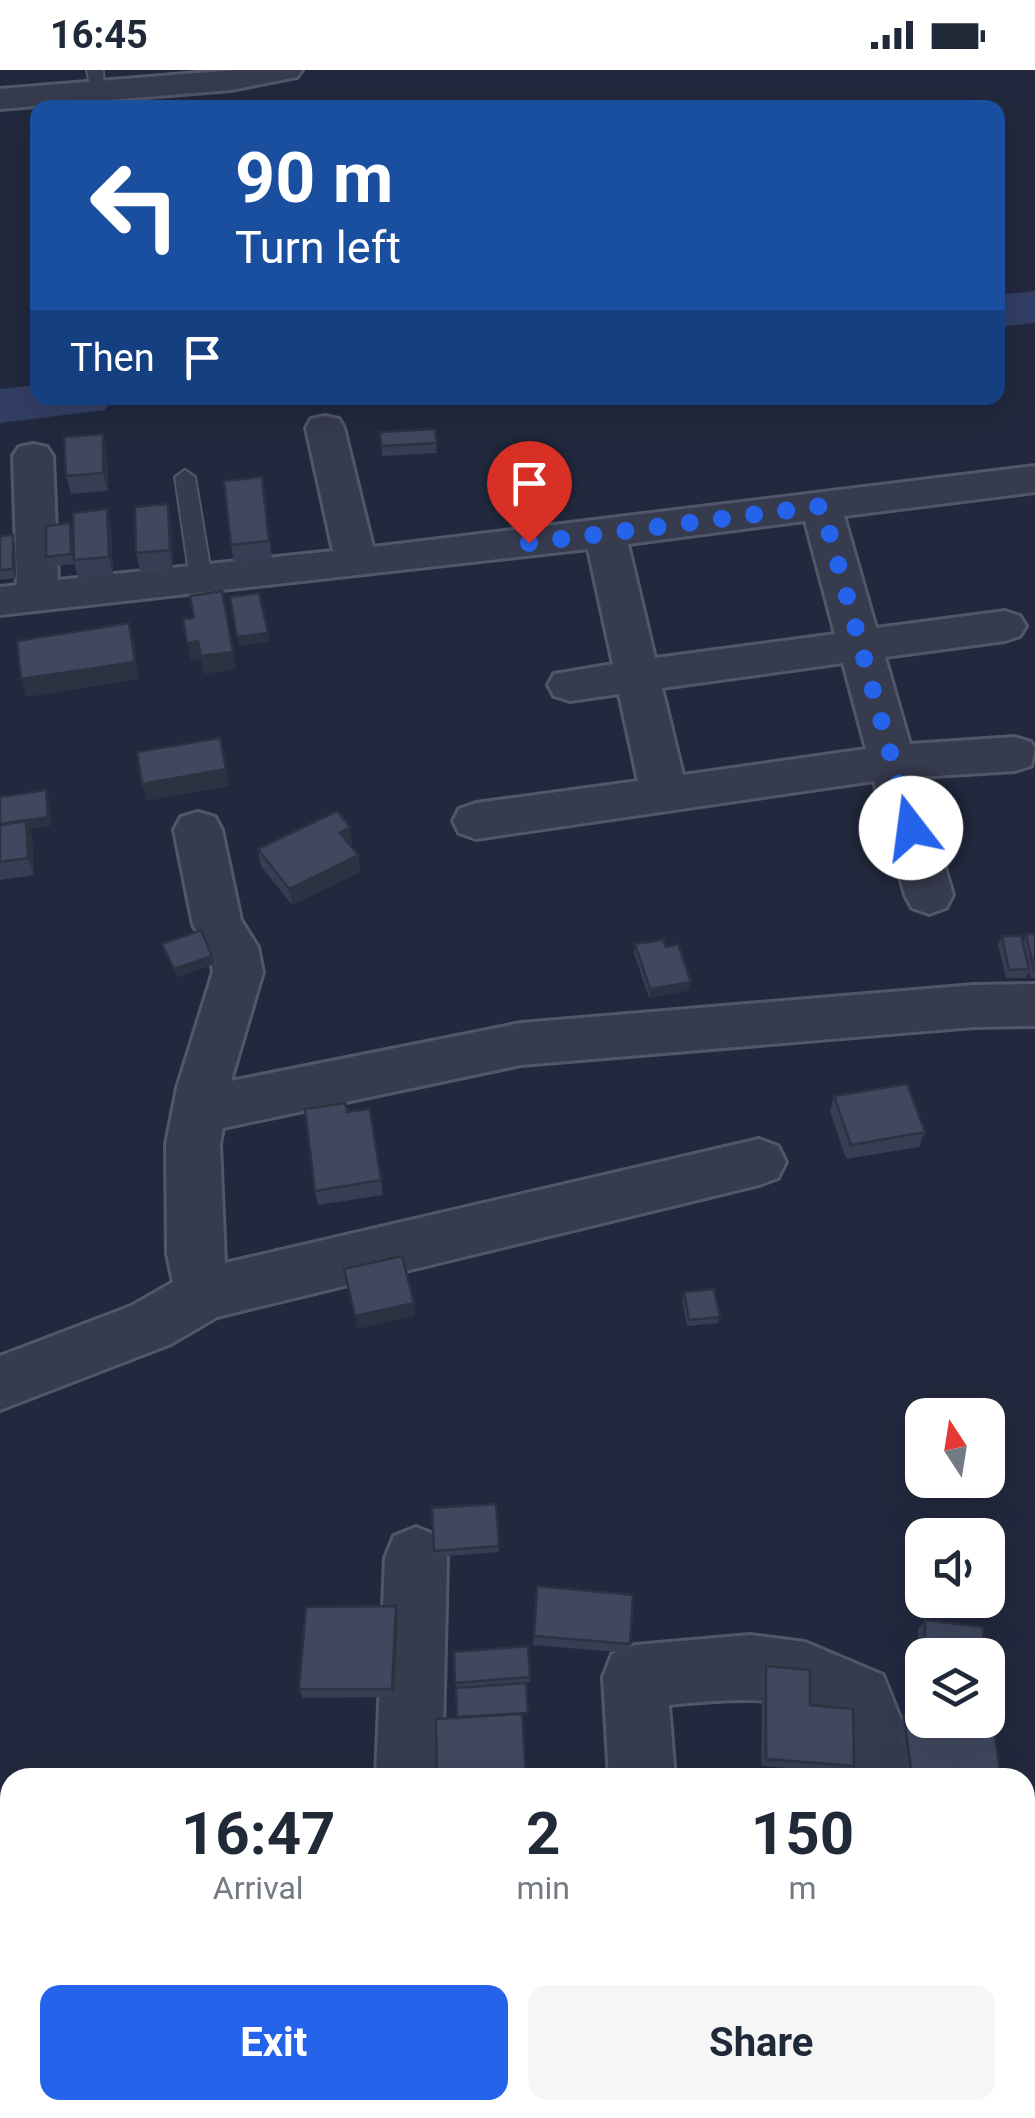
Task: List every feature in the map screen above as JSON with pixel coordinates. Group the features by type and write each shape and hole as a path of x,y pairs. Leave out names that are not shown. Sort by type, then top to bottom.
{"street":[{"path":"0,99 97,80 242,79 286,70"},
{"path":"325,428 356,563"},
{"path":"33,456 19,599 605,534 1035,479"},
{"path":"822,506 929,895"},
{"path":"605,534 664,794"},
{"path":"570,685 1005,626"},
{"path":"476,821 892,762 1015,754"},
{"path":"198,830 218,925 233,947 238,972 200,1110 193,1180 195,1254 204,1294"},
{"path":"200,1110 521,1044 974,1006 1035,1005"},
{"path":"0,1384 150,1325 204,1294 759,1162"},
{"path":"409,1768 416,1558"},
{"path":"641,1768 635,1678 749,1666 808,1672 860,1698 872,1730 878,1768"}],"lane":[{"path":"186,477 201,579"}],"building":[{"path":"435,429 437,443 381,446 380,432"},
{"path":"103,434 103,473 66,476 64,437"},
{"path":"262,477 269,541 231,545 224,481"},
{"path":"168,504 170,550 136,553 135,507"},
{"path":"107,509 109,557 74,560 73,513"},
{"path":"70,523 71,554 46,557 46,526"},
{"path":"13,535 13,569 0,570 0,536"},
{"path":"222,591 233,652 201,656 198,641 187,643 183,619 194,618 190,596"},
{"path":"259,593 268,633 237,637 230,597"},
{"path":"129,623 135,662 21,679 17,641"},
{"path":"220,738 226,769 142,784 137,752"},
{"path":"46,790 48,817 0,824 0,797"},
{"path":"337,811 350,827 340,833 358,855 289,889 258,849"},
{"path":"26,821 28,858 0,862 0,825"},
{"path":"201,930 212,956 174,969 162,944"},
{"path":"1026,934 1035,934 1035,970 1034,970"},
{"path":"1002,936 1021,936 1029,969 1009,970"},
{"path":"663,940 666,947 678,944 691,982 650,989 635,944"},
{"path":"907,1084 925,1132 851,1145 834,1096"},
{"path":"345,1103 347,1112 370,1109 381,1180 315,1191 305,1109"},
{"path":"402,1256 414,1303 355,1316 344,1269"},
{"path":"714,1289 720,1317 689,1320 684,1292"},
{"path":"496,1504 499,1546 434,1551 432,1508"},
{"path":"537,1586 633,1595 630,1644 534,1636"},
{"path":"396,1606 392,1689 299,1689 306,1607"},
{"path":"925,1620 983,1627 983,1638 925,1638"},
{"path":"528,1646 530,1677 455,1683 454,1652"},
{"path":"766,1666 810,1670 810,1705 853,1709 854,1766 766,1759"},
{"path":"526,1683 528,1713 457,1717 456,1688"},
{"path":"522,1714 525,1768 437,1768 436,1719"},
{"path":"907,1738 995,1738 1000,1768 911,1768"}],"waterway":[{"path":"1005,310 1035,307"},
{"path":"0,406 30,403"}],"route":[{"path":"529,543 822,506 911,828"}]}
